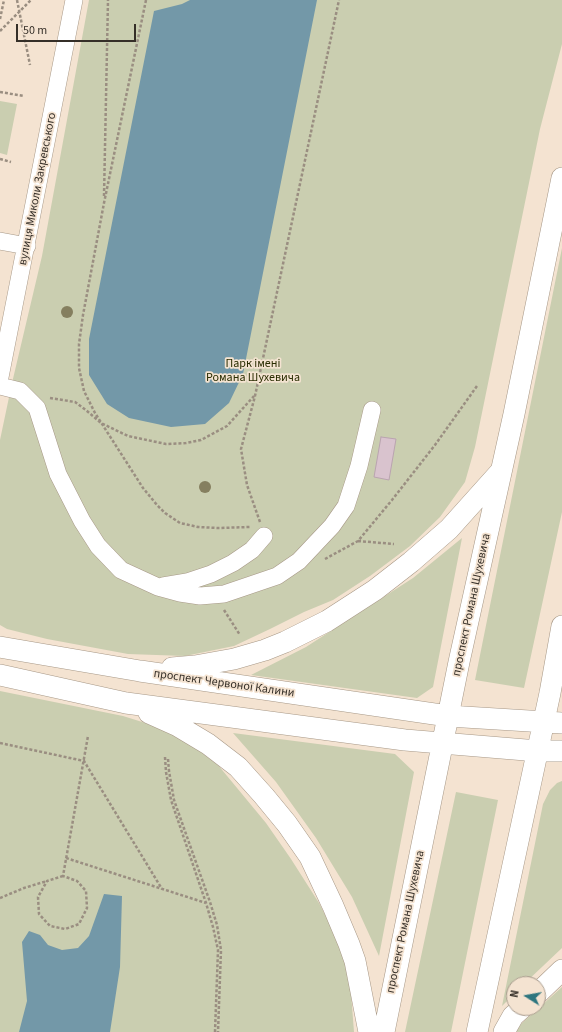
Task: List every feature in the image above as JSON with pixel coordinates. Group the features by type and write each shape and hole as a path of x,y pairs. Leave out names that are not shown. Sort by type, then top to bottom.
{"main road":[{"name":"проспект Романа Шухевича","path":"384,1032 459,662 502,471 562,178"},
{"path":"140,672 195,666 234,659 265,650 285,642 326,621 375,590 411,562 449,529 502,471"},
{"path":"476,1032 538,751 553,722 554,673 562,626"},
{"name":"проспект Червоної Калини","path":"0,647 140,672 448,716 553,722"},
{"path":"0,675 126,703 404,740 538,751 562,751"},
{"path":"126,703 178,726 208,744 238,767 264,796 310,856 333,906 355,961 369,1032"},
{"path":"546,985 562,970"},
{"path":"504,1032 513,1016"}],"street":[{"name":"вулиця Миколи Закревського","path":"0,378 74,0"},
{"path":"0,241 27,246"},
{"path":"0,386 20,391 37,408 58,474 82,521 98,546 121,570 158,587 180,593 200,596 224,594 277,576 298,561 332,526 346,506 359,466 372,410"},
{"path":"158,587 187,582 211,574 233,563 252,550 264,536"}],"path":[{"path":"0,19 4,0"},
{"path":"17,0 30,65"},
{"path":"0,31 31,0"},
{"path":"104,203 108,0"},
{"path":"146,0 104,203 78,344 79,368 84,391 102,423 143,488 165,513 180,523 198,527 254,527 264,536"},
{"path":"264,536 247,485 240,449 255,396 339,0"},
{"path":"0,92 24,96"},
{"path":"0,160 11,162"},
{"path":"322,561 358,541 435,445 477,386"},
{"path":"34,405 50,398 75,402 102,423 128,436 166,444 186,443 202,440 227,426 255,396"},
{"path":"358,541 394,544"},
{"path":"221,606 240,635"},
{"path":"63,876 88,736"},
{"path":"0,743 84,761 162,889"},
{"path":"165,757 171,800 206,903 218,950 216,1032"},
{"path":"168,759 174,800 210,902 218,931 221,950 216,1032"},
{"path":"66,858 206,903"},
{"path":"0,898 24,888 63,876 77,881 86,891 87,908 79,924 65,929 50,926 39,914 38,897 47,881"}],"green space":[{"name":"Парк імені Романа Шухевича","path":"89,0 562,0 562,44 540,129 475,447 465,482 440,517 410,546 370,576 333,600 304,612 234,646 185,656 128,654 47,639 7,629 0,625 0,440 42,256"},
{"path":"0,101 17,104 7,155 0,153"},
{"path":"562,248 562,512 524,688 475,680"},
{"path":"462,538 433,687 417,698 251,675 306,647 413,578"},
{"path":"0,691 123,716 155,726 181,737 218,765 266,823 291,859 319,903 338,940 345,959 351,993 354,1032 0,1032"},
{"path":"233,733 395,754 414,772 379,956 352,897 316,838 276,782"},
{"path":"562,781 562,948 532,976 508,976 543,804 550,790 557,783"},
{"path":"456,792 498,800 451,1032 405,1032"},
{"path":"506,986 506,1002 502,1006"},
{"path":"562,987 562,1032 516,1032 521,1024 530,1016 546,1016 546,1001"}],"water":[{"path":"190,0 317,0 243,374 229,403 205,424 171,427 129,418 107,404 89,375 89,339 154,11 182,4"},
{"path":"104,894 122,896 120,967 110,1032 19,1032 27,1001 22,942 29,931 40,935 48,945 62,950 78,948 89,936"}],"building":[{"path":"381,437 396,439 389,480 374,477"}]}
